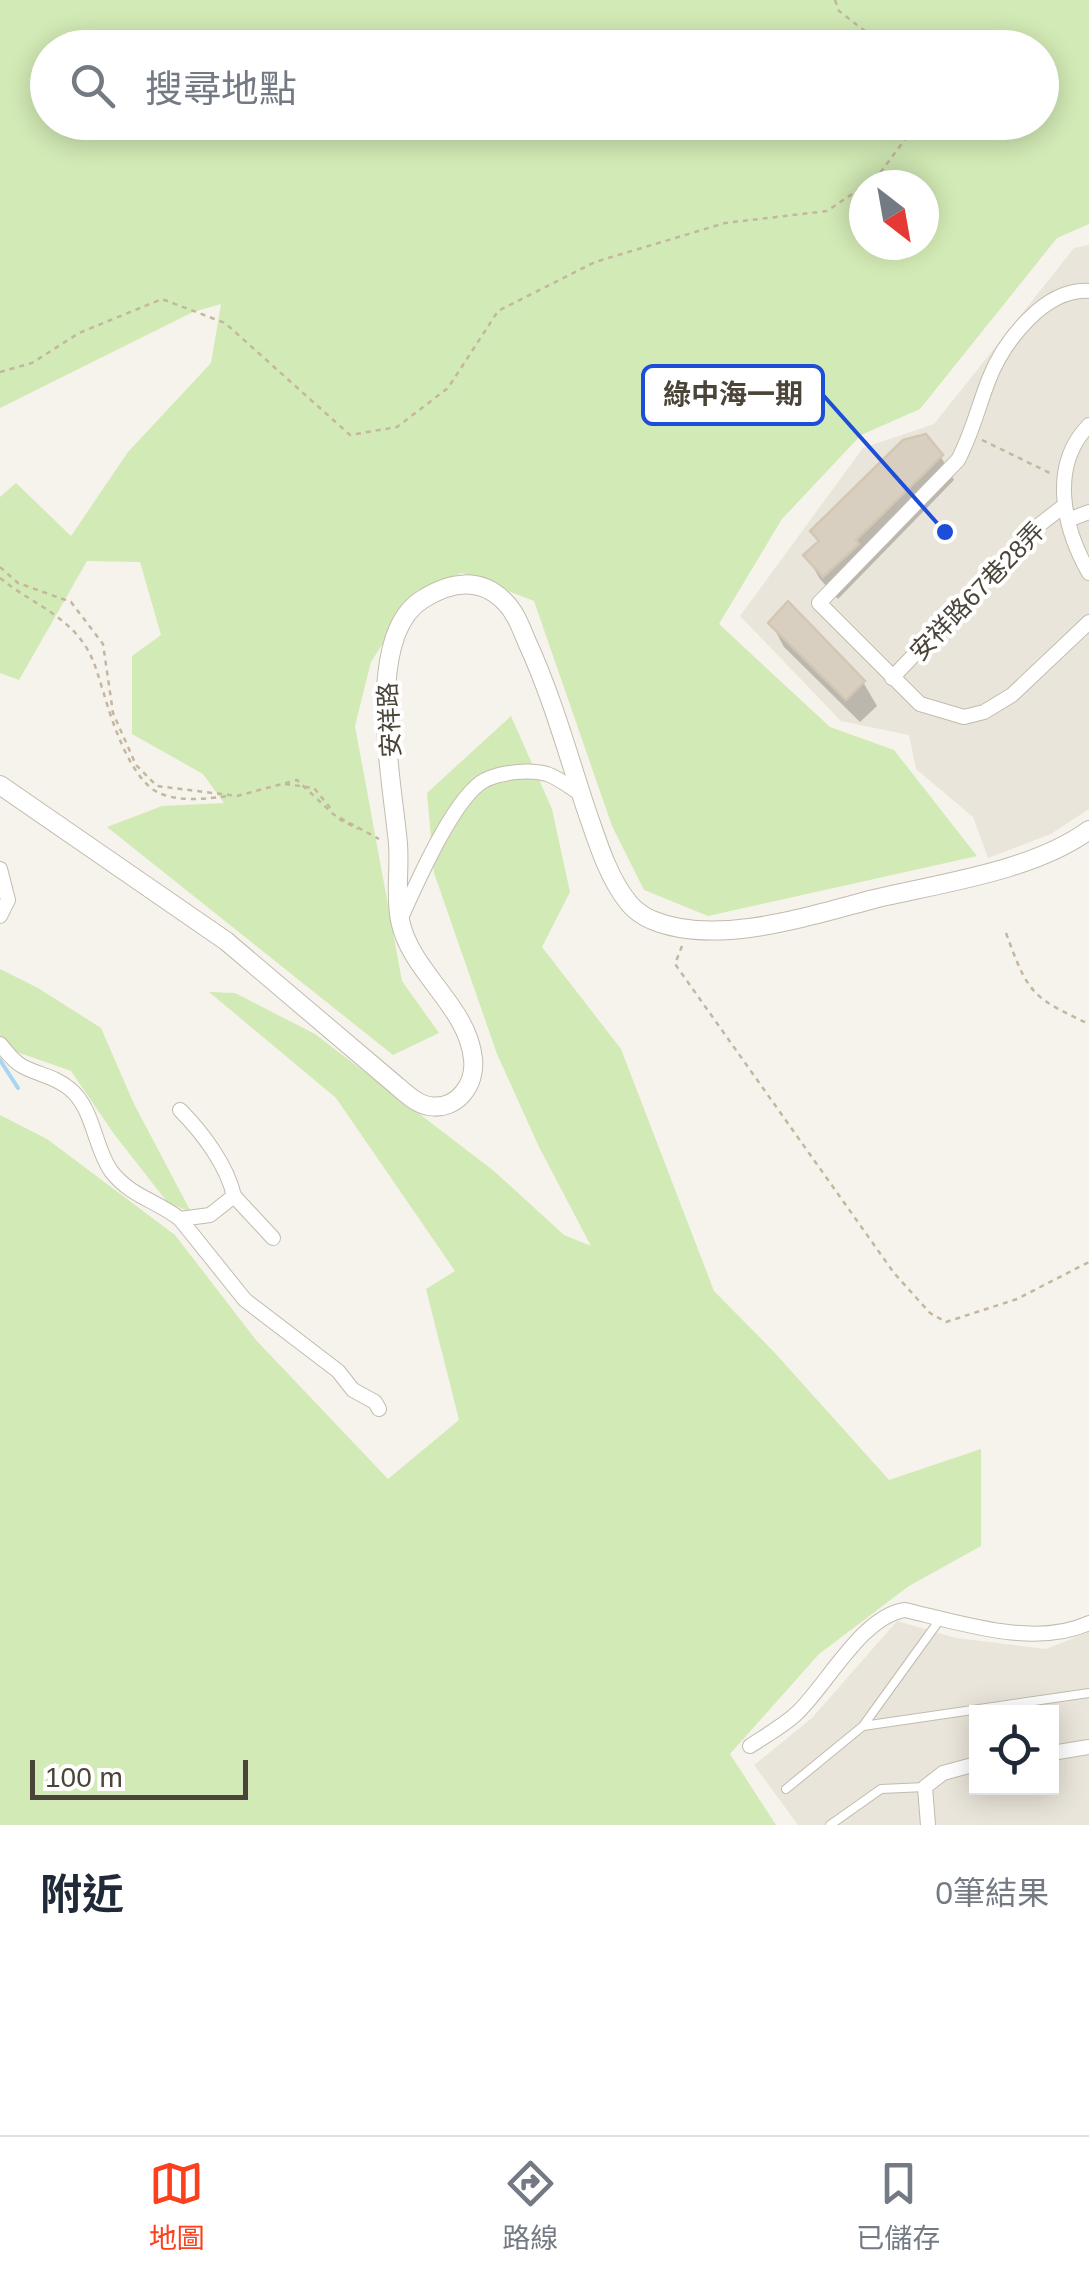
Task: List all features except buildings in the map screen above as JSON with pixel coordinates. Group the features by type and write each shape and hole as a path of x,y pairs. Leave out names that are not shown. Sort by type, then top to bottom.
{"street":[{"path":"1089,291 1074,290 1054,296 1034,314 990,376 972,435 958,460 819,603 920,704 964,717 984,712 1012,695 1089,622"},
{"path":"1089,425 1074,440 1062,478 1066,513 1089,572"},
{"name":"安祥路67巷28弄","path":"892,678 1034,529 1066,513 1089,512"},
{"name":"安祥路","path":"0,785 226,941 411,1098 427,1106 442,1106 456,1100 469,1087 474,1061 470,1041 417,963 400,920 384,704 393,646 416,603 450,584 478,586 505,602 518,620 538,665 598,843 628,903 649,919 711,932 794,919 1045,854 1089,830"},
{"path":"400,920 424,867 457,812 483,781 516,772 548,774 581,794"},
{"path":"0,869 8,900 0,916"},
{"path":"0,1044 20,1065 48,1074 73,1090 110,1169 132,1194 167,1208 180,1218 246,1300 380,1408"},
{"path":"180,1110 194,1124 230,1180 234,1196 273,1238"},
{"path":"180,1218 210,1214 234,1196"},
{"path":"750,1746 795,1715 859,1639 893,1612 905,1610 1036,1636 1089,1624"},
{"path":"1059,1753 1089,1747"},
{"path":"928,1825 925,1787 943,1773 969,1766"}],"lane":[{"path":"786,1789 863,1726 941,1618"},
{"path":"863,1726 1089,1693"},
{"path":"830,1825 881,1789 925,1787"}],"path":[{"path":"835,0 839,10 864,30"},
{"path":"882,170 905,140"},
{"path":"0,372 32,363 79,332 162,299 225,322 350,435 397,427 448,388 498,310 596,262 725,223 826,211 849,196"},
{"path":"972,435 1062,478"},
{"path":"0,567 18,583 71,602 103,644 113,713 136,765 157,786 237,796 297,780 333,814 392,844"},
{"path":"0,578 26,600 58,616 82,641 96,664 122,744 142,780 160,794 201,800 286,784 314,788 339,819 392,844"},
{"path":"688,930 675,964 894,1273 930,1313 946,1322 1016,1299 1089,1262"},
{"path":"1006,933 1022,977 1044,1003 1089,1024"}],"shaded area":[{"path":"1089,245 1089,809 1051,834 988,858 973,817 916,769 909,735 841,721 740,616 863,448 934,424 1074,248"},
{"path":"897,1621 956,1638 1046,1649 1089,1632 1089,1825 798,1825 754,1765 812,1718"}],"green space":[{"path":"0,0 1089,0 1089,224 1057,238 920,409 861,435 782,519 719,624 830,727 894,750 977,856 708,916 644,890 612,826 534,601 462,573 416,591 371,662 355,726 402,981 439,1033 393,1055 107,827 162,806 224,803 203,774 132,734 132,656 161,635 140,562 87,561 19,680 0,673 0,497 16,483 71,536 128,452 211,363 221,304 193,312 0,408"},
{"path":"511,716 552,809 570,892 542,947 621,1049 714,1291 889,1480 981,1449 981,1546 909,1586 819,1654 730,1754 776,1825 0,1825 0,1115 47,1139 175,1235 256,1340 388,1479 459,1420 426,1289 455,1271 336,1098 209,992 235,993 315,1034 494,1171 564,1235 591,1246 539,1147 497,1054 434,873 427,793"},
{"path":"0,969 101,1028 134,1104 191,1212 168,1203 71,1071 0,1046"}],"waterway":[{"path":"0,1060 18,1088"}],"place":[{"name":"綠中海一期","path":"945,532"}]}
